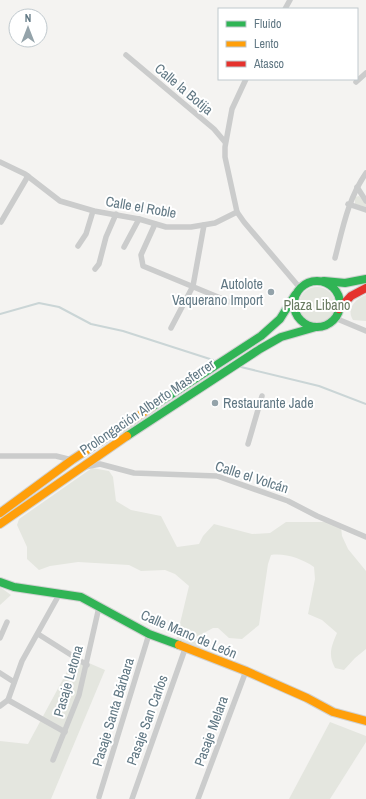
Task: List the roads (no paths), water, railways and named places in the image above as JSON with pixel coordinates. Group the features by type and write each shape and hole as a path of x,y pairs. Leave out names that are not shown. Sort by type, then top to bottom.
{"main road":[{"path":"316,282 330,285 336,292 339,300 339,309 336,318 325,326 316,327 303,323 297,317 294,309 295,296 300,288 308,283 316,282 345,283 366,279"},
{"path":"339,309 351,296 366,288"},
{"name":"Prolongación Alberto Masferrer","path":"0,513 72,460 261,336 280,319 295,296"},
{"name":"Prolongación Alberto Masferrer","path":"0,524 77,470 260,348 281,337 316,327"},
{"name":"Calle Mano de León","path":"0,582 14,587 81,597 149,634 246,671 307,698 333,712 366,720"}],"street":[{"name":"Calle la Botija","path":"126,55 209,125 225,142"},
{"path":"356,82 366,73"},
{"path":"246,80 232,109 225,142 225,157 237,212 300,288"},
{"name":"Calle el Roble","path":"0,162 28,176 60,201 93,211 139,219 166,227 191,227 215,223 237,212"},
{"path":"336,258 348,204 357,186 366,173"},
{"path":"1,222 28,176"},
{"path":"357,186 366,201"},
{"path":"348,204 366,210"},
{"path":"78,246 86,234 93,211"},
{"path":"95,269 99,264 106,237 116,214"},
{"path":"124,246 139,219"},
{"path":"155,224 141,255 141,263 230,302"},
{"path":"171,328 193,286 204,225"},
{"path":"336,318 366,331"},
{"path":"248,444 262,396"},
{"path":"0,456 56,456 72,460"},
{"name":"Calle el Volcán","path":"77,470 100,464 134,473 217,476 294,503 317,516 366,537"},
{"path":"0,706 8,700 22,661 60,593"},
{"name":"Pasaje Letona","path":"53,760 79,695 99,607"},
{"path":"0,638 8,622"},
{"path":"38,634 87,665"},
{"name":"Pasaje Santa Bárbara","path":"99,797 149,634"},
{"name":"Pasaje San Carlos","path":"132,799 185,648"},
{"name":"Pasaje Melara","path":"198,799 246,671"},
{"path":"0,672 14,682"},
{"path":"8,700 64,732"}],"waterway":[{"path":"0,314 39,303 59,307 91,324 123,331 213,360"},
{"path":"241,367 319,386 366,404"}],"place":[{"name":"Autolote Vaquerano Import","path":"271,292"},
{"name":"Restaurante Jade","path":"215,403"}],"park label":[{"name":"Plaza Libano","path":"317,305"}]}
